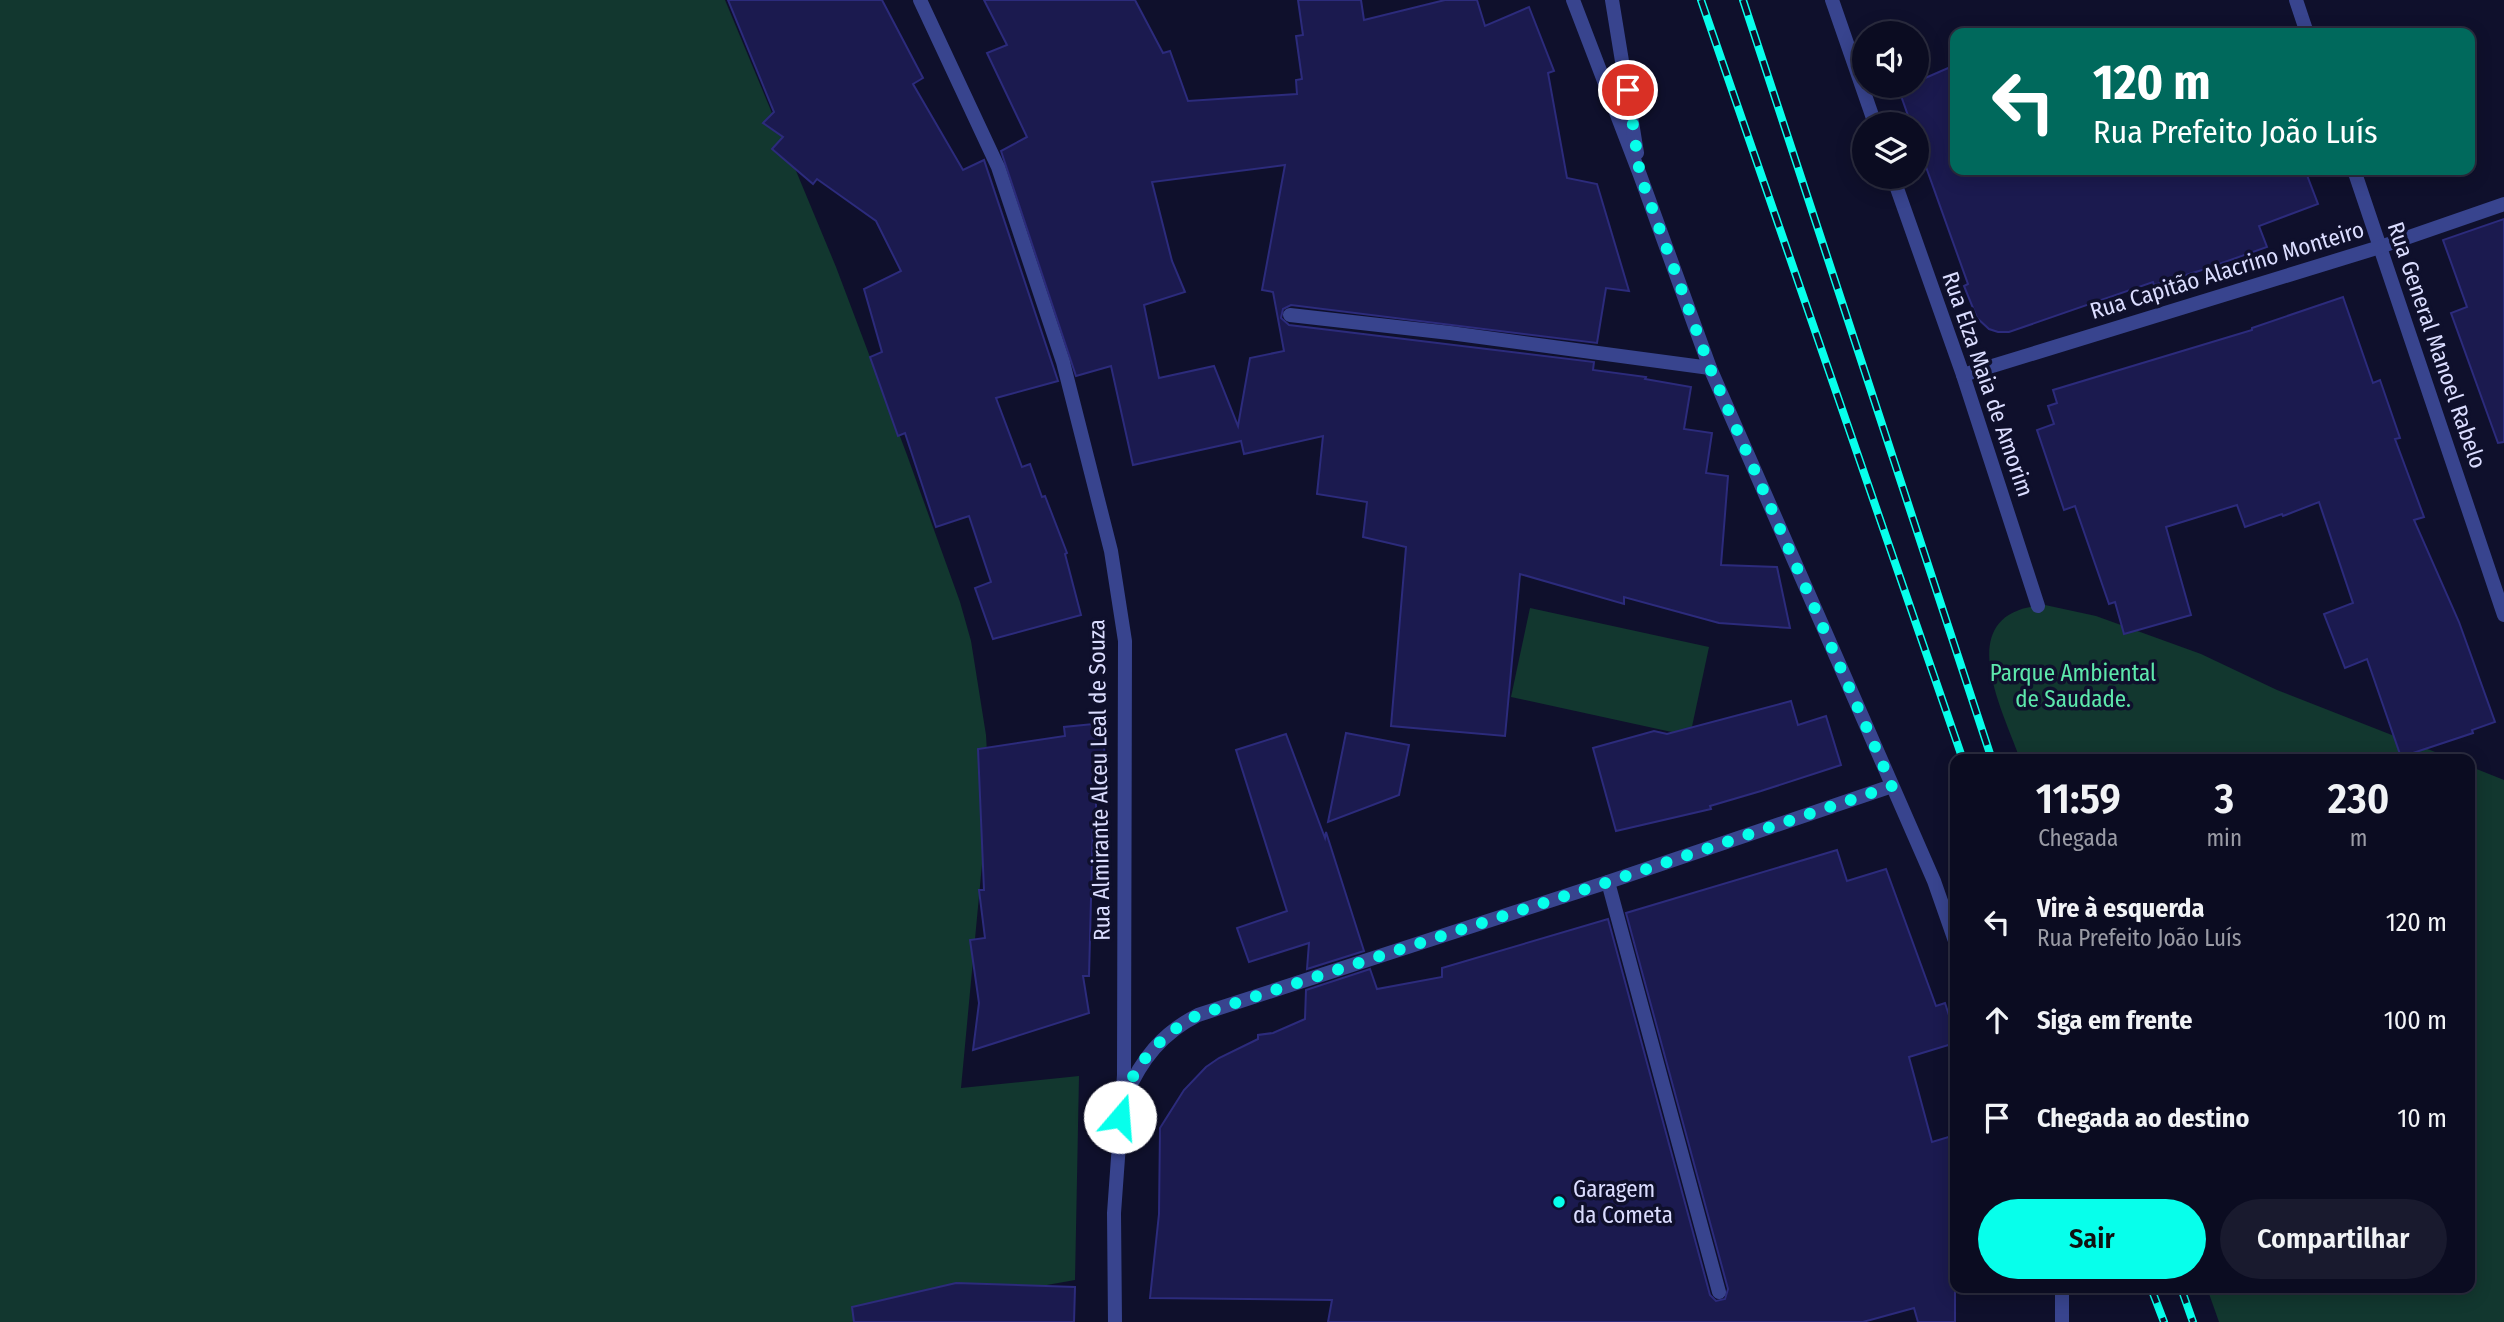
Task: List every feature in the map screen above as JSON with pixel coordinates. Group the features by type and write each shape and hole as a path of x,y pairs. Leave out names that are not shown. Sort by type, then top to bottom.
{"street":[{"path":"1573,0 1710,368 1934,881 1950,927"},
{"path":"1612,0 1640,175"},
{"path":"1832,0 1871,112"},
{"path":"2296,0 2305,28"},
{"name":"Rua Almirante Alceu Leal de Souza","path":"924,6 998,167 1063,362 1111,551 1125,641 1124,1075 1114,1213 1115,1322"},
{"name":"Rua General Manoel Rabelo","path":"2356,175 2504,615"},
{"name":"Rua Elza Maia de Amorim","path":"1897,189 2038,606"},
{"name":"Rua Capitão Alacrino Monteiro","path":"1962,376 2380,247 2504,204"},
{"path":"1290,315 1450,332 1710,368"},
{"path":"1120,1107 1133,1078 1150,1051 1177,1027 1198,1015 1608,882 1892,786"},
{"path":"1608,882 1719,1292"},
{"path":"2062,1293 2062,1322"}],"green space":[{"path":"0,0 725,0 836,267 907,455 960,602 971,641 986,735 989,790 961,1088 1079,1076 1075,1280 882,1314 878,1322 0,1322"},
{"name":"Parque Ambiental de Saudade.","path":"2045,605 2096,616 2201,654 2277,690 2440,754 2018,754 1995,689 1990,664 1990,642 1998,624 2016,611"},
{"path":"1530,608 1709,647 1690,736 1511,697"},
{"path":"2475,768 2504,780 2504,1322 2219,1322 2209,1293 2475,1293"}],"building":[{"path":"728,0 882,0 923,78 913,84 963,170 984,160 1058,381 996,398 1022,467 1030,464 1042,497 1045,496 1067,553 1065,554 1081,615 993,639 975,588 991,582 969,516 936,527 905,433 898,436 870,357 882,352 864,289 901,271 876,221 817,179 813,184 772,149 783,137 763,123 774,112"},
{"path":"984,0 1135,0 1163,53 1170,51 1188,101 1297,94 1296,80 1302,79 1296,36 1303,35 1298,0 1361,0 1364,20 1445,0 1477,0 1485,26 1529,7 1554,71 1548,73 1567,178 1597,184 1629,291 1606,288 1597,343 1291,305 1283,309 1281,318 1289,325 1594,362 1593,370 1646,377 1645,379 1691,387 1684,429 1712,433 1706,473 1728,476 1721,565 1777,567 1790,628 1719,623 1624,597 1624,604 1520,574 1505,736 1391,726 1406,547 1363,537 1367,502 1317,494 1323,436 1244,454 1241,441 1133,465 1111,366 1076,376 1001,151 1027,137 987,53 1007,45","holes":["1285,165 1262,290 1273,292 1284,351 1250,358 1238,426 1214,366 1159,378 1144,305 1185,292 1172,261 1152,182"]},
{"path":"1950,67 1950,175 2307,175 2318,204 2259,226 2267,247 2154,285 2153,282 2009,332 1998,332 1989,329 1977,318 1964,286 1968,284 1929,175 1929,112 1907,112 1902,98 1929,98 1929,76"},
{"path":"2504,219 2504,442 2498,443 2451,313 2467,307 2443,240"},
{"path":"2343,297 2373,383 2380,380 2400,438 2395,439 2424,517 2414,520 2459,622 2495,722 2472,730 2473,733 2410,754 2400,754 2367,659 2345,668 2324,614 2353,603 2319,502 2245,527 2237,505 2166,527 2191,615 2124,634 2115,602 2109,604 2075,506 2064,510 2037,430 2054,424 2048,406 2057,403 2053,390"},
{"path":"1791,701 1798,725 1826,716 1841,765 1710,806 1711,809 1616,831 1593,748 1654,731 1667,734"},
{"path":"1103,723 1106,787 1095,789 1097,822 1093,822 1089,976 1083,976 1089,1013 973,1050 979,1003 970,940 985,938 979,890 984,890 978,749 1065,736 1064,727"},
{"path":"1346,733 1409,745 1399,795 1328,822"},
{"path":"1286,734 1325,838 1326,832 1364,951 1307,969 1309,943 1249,962 1237,928 1287,911 1236,750"},
{"path":"1837,850 1847,881 1886,869 1936,1006 1945,1003 1950,1018 1950,1045 1909,1057 1932,1142 1950,1137 1950,1293 1955,1293 1955,1322 1918,1322 1914,1308 1863,1322 1328,1322 1332,1300 1150,1298 1159,1214 1160,1128 1184,1090 1206,1067 1258,1039 1258,1035 1273,1033 1305,1019 1306,990 1370,969 1377,989 1442,977 1442,968 1608,919 1710,1295 1716,1301 1725,1299 1728,1289 1626,913"},
{"path":"956,1283 1075,1287 1074,1322 854,1322 852,1307"}],"railway":[{"path":"1701,0 1961,754"},
{"path":"1743,0 1990,754"},
{"path":"2153,1293 2164,1322"},
{"path":"2183,1293 2193,1322"}],"place":[{"name":"Garagem da Cometa","path":"1559,1202"}],"route":[{"path":"1120,1117 1120,1107 1133,1078 1150,1051 1177,1027 1198,1015 1608,882 1892,786 1710,368 1640,175 1628,90"}]}
